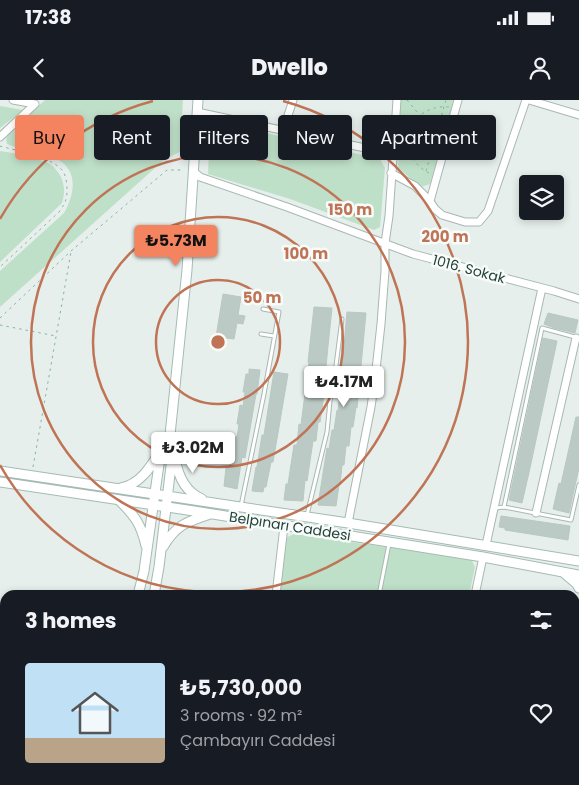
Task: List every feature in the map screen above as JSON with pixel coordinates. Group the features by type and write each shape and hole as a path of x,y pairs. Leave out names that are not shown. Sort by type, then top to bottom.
{"street":[{"path":"14,100 37,102"},
{"path":"198,100 187,270 170,435 176,465 186,488 196,496 209,502"},
{"path":"288,115 292,100"},
{"path":"396,115 397,100"},
{"path":"430,201 458,100"},
{"path":"391,173 415,186 430,201 435,210 442,215 465,222 479,222 488,211 527,100 579,115"},
{"path":"0,137 37,102"},
{"path":"197,112 278,130"},
{"path":"348,523 371,407 385,271 385,244 389,216 392,160"},
{"name":"1016. Sokak","path":"193,170 200,177 207,180 413,254 579,299"},
{"path":"486,545 542,288"},
{"path":"536,513 577,338"},
{"path":"116,489 135,483 142,477 151,467 170,435"},
{"path":"155,590 173,449"},
{"path":"139,590 147,552 161,450"},
{"name":"Belpınarı Caddesi","path":"0,471 579,560"},
{"name":"Belpınarı Caddesi","path":"0,482 390,542 579,575"},
{"path":"119,500 132,513 140,525 147,552"},
{"path":"161,552 171,534 183,524 212,514"},
{"path":"277,590 284,526"},
{"path":"569,559 579,556"},
{"path":"476,590 483,557"},
{"path":"563,572 579,588"}],"lane":[{"path":"241,507 264,394 278,312 263,309"},
{"path":"307,517 327,432 342,319"},
{"path":"504,507 542,328 577,338"},
{"path":"261,334 274,336"},
{"path":"494,508 504,507 571,520 579,485"},
{"path":"379,590 390,542"}],"path":[{"path":"407,100 420,115 434,108 444,106 455,108"},
{"path":"442,115 446,100"},
{"path":"0,146 28,153 57,165 64,174 67,183 67,200 60,211 0,267"},
{"path":"414,160 419,167 436,176"},
{"path":"426,172 429,160"},
{"path":"0,318 71,251 167,170 193,170"},
{"path":"32,476 71,251"},
{"path":"0,325 56,336"}],"green space":[{"path":"45,100 183,100 182,115 180,115 180,152 170,157 170,115 94,115 94,160 164,160 0,307 0,271 64,213 70,199 73,185 72,178 70,171 59,160 84,160 84,115 29,115"},
{"path":"401,100 453,100 450,115 400,115"},
{"path":"0,106 23,110 15,115 0,128"},
{"path":"15,128 15,147 7,144 7,136"},
{"path":"268,133 278,136 278,160 352,160 352,153 362,155 362,160 381,160 385,168 380,227 374,230 290,199 208,174 209,160 268,160"},
{"path":"0,151 15,154 15,160 40,160 50,164 61,177 64,192 62,203 0,262"},
{"path":"398,160 437,160 430,184 421,187 398,168"},
{"path":"294,534 471,559 475,567 470,590 280,590 285,538"}],"building":[{"path":"223,294 241,297 238,315 245,316 243,324 237,323 234,339 216,337"},
{"path":"314,307 332,308 326,367 328,367 320,422 318,422 316,441 313,441 303,501 284,500 294,445 297,445 299,424 301,425"},
{"path":"347,312 366,313 357,408 353,427 351,427 349,446 346,446 336,506 318,505 327,448 329,449 338,411"},
{"path":"548,313 578,320 575,333 544,324"},
{"path":"543,338 557,341 522,503 509,500"},
{"path":"249,369 260,370 245,458 242,457 237,489 224,486 226,468 229,469 234,437 237,437 240,405 243,406 245,392 243,392 246,374 249,374"},
{"path":"274,372 288,374 273,462 271,462 266,487 264,487 263,492 252,491 262,435 264,435"},
{"path":"576,417 579,417 579,468 569,513 553,509 559,483 561,484"},
{"path":"501,516 570,526 568,540 505,530 505,528 499,527"}]}
